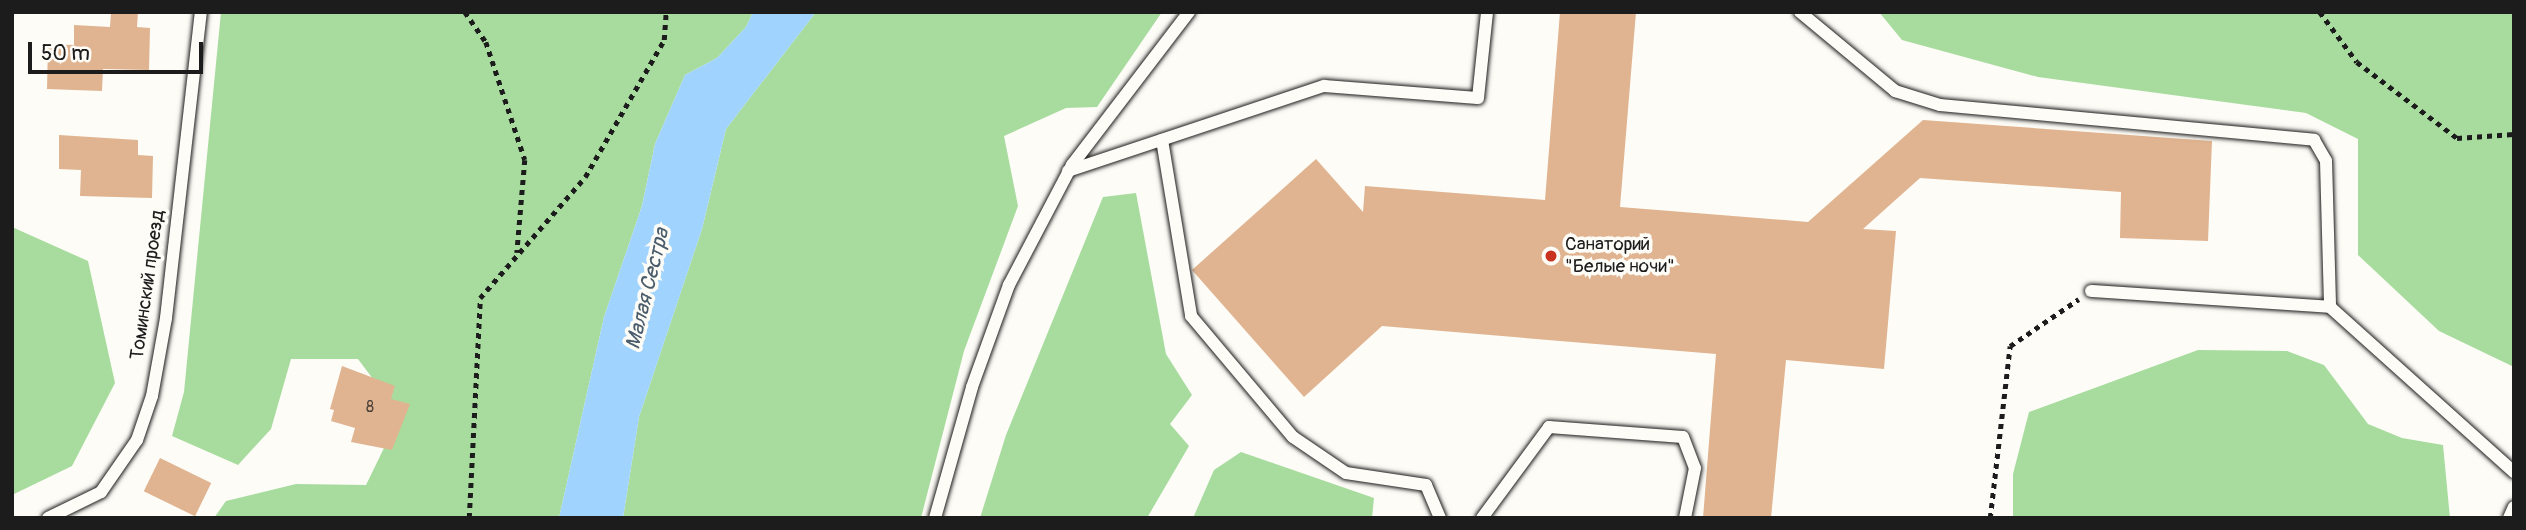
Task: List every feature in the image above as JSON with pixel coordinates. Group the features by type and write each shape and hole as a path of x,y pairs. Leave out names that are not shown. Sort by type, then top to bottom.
{"lane":[{"name":"Томинский проезд","path":"48,518 101,492 137,440 152,396 166,318 201,12"},
{"path":"935,518 972,387 1009,285 1068,171 1189,12"},
{"path":"1068,171 1324,86 1478,98 1487,12"},
{"path":"1800,12 1895,91 1940,105 2314,140 2326,161 2330,307"},
{"path":"1162,140 1191,316 1293,437 1346,473 1426,485 1440,518"},
{"path":"2091,291 2330,307 2514,472"},
{"path":"1482,518 1549,427 1684,437 1695,468 1685,518"},
{"path":"2509,518 2514,507"}],"path":[{"path":"465,12 486,42 526,160 517,256"},
{"path":"469,518 480,298 585,177 664,40 666,12"},
{"path":"2320,12 2357,62 2457,138 2514,134"},
{"path":"1990,518 2010,346 2091,291"}],"green space":[{"path":"221,12 753,12 746,27 717,58 685,75 655,144 642,206 604,317 559,518 214,518 226,501 296,484 366,485 400,415 358,359 291,359 271,429 238,465 172,436 184,392"},
{"path":"816,12 1162,12 1097,107 1066,108 1004,136 1018,206 964,351 921,518 623,518 639,417 702,229 726,129"},
{"path":"1879,12 2514,12 2514,367 2439,331 2358,255 2358,139 2306,113 2038,77 1902,40"},
{"path":"1136,193 1166,354 1192,395 1170,424 1189,446 1147,518 980,518 1006,435 1103,197"},
{"path":"12,227 88,261 115,383 72,466 12,495"},
{"path":"2198,350 2287,351 2324,365 2368,424 2402,438 2443,445 2450,518 2013,518 2013,474 2029,412"},
{"path":"1241,452 1374,498 1372,518 1193,518 1214,470"}],"water":[{"name":"Малая Сестра","path":"753,12 816,12 726,129 702,229 639,417 623,518 559,518 604,317 642,206 655,144 685,75 717,58 746,27"}],"building":[{"path":"111,12 138,12 137,27 150,28 149,70 103,69 102,91 47,89 48,44 74,45 74,25 110,27"},
{"name":"Санаторий \"Белые ночи\"","path":"1560,12 1636,12 1620,207 1808,222 1923,120 2212,141 2208,241 2120,238 2121,192 1920,178 1863,229 1896,231 1884,369 1786,360 1771,518 1703,518 1716,354 1382,326 1304,397 1192,270 1316,159 1363,212 1365,186 1545,200"},
{"path":"59,135 138,140 138,155 153,156 152,198 80,196 81,170 59,169"},
{"path":"342,366 395,386 391,399 410,404 392,450 351,442 355,428 331,421 334,410 330,409"},
{"path":"160,458 211,483 195,516 144,491"}],"place":[{"name":"Санаторий \"Белые ночи\"","path":"1551,256"}]}
